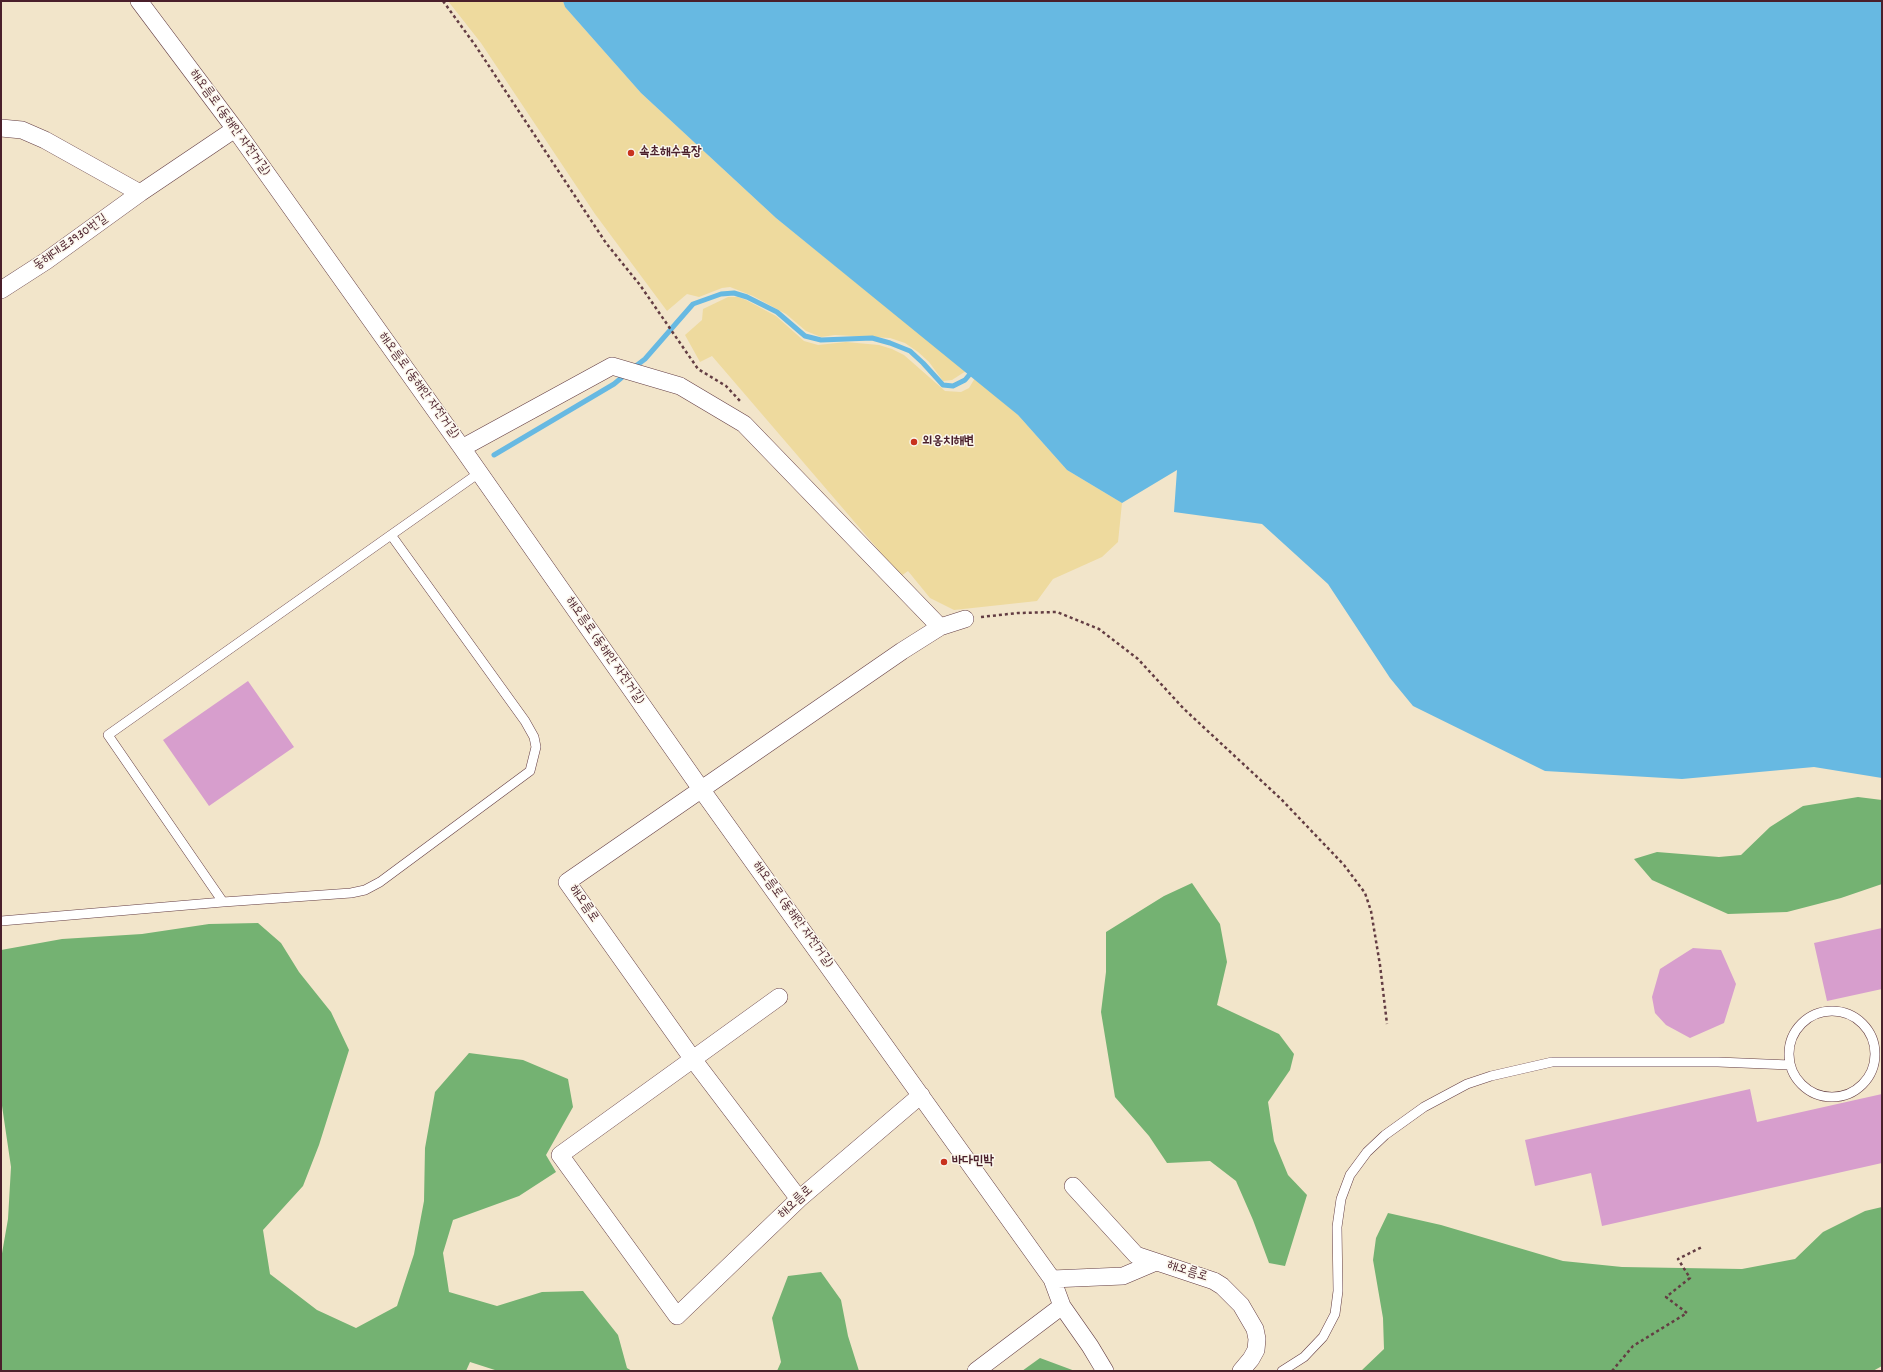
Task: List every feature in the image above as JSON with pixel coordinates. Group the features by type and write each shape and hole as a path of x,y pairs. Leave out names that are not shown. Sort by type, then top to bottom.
{"street":[{"name":"해오름로 (동해안 자전거길)","path":"139,1 235,129 701,788 1052,1279 1062,1306 1090,1346 1105,1371"},
{"path":"2,123 45,140 140,193"},
{"name":"동해대로3930번길","path":"1,290 46,261 140,193 235,129"},
{"path":"462,448 612,366 680,386 744,424 940,627"},
{"path":"701,788 940,627 965,619"},
{"name":"해오름로","path":"701,788 567,882 692,1058 560,1155 677,1316 799,1199 921,1095"},
{"path":"779,997 692,1058 799,1199"},
{"path":"1073,1186 1136,1255 1156,1262"},
{"name":"해오름로","path":"1052,1279 1123,1276 1156,1262 1214,1281 1222,1286 1241,1305 1255,1329 1257,1339 1256,1350 1242,1371"},
{"path":"976,1371 1062,1306"}],"lane":[{"path":"223,902 108,735 479,473"},
{"path":"1,921 223,902 351,893 365,890 380,882 530,771 536,746 534,737 525,721 391,535"},
{"path":"1838,1011 1852,1015 1863,1024 1871,1035 1875,1049 1874,1063 1869,1077 1860,1088 1847,1095 1833,1098 1818,1096 1806,1089 1796,1078 1790,1065 1788,1051 1792,1037 1799,1025 1810,1016 1824,1012 1838,1011"},
{"path":"1282,1371 1304,1357 1323,1337 1335,1314 1338,1291 1337,1227 1341,1199 1350,1175 1367,1152 1385,1135 1424,1107 1467,1084 1491,1076 1552,1062 1718,1062 1790,1065"}],"path":[{"path":"443,1 505,90 606,243 640,285 687,352"},
{"path":"965,619 1018,613 1057,612 1099,629 1138,659 1184,709 1281,799 1344,865 1364,893 1371,910 1380,965 1387,1024"},
{"path":"1612,1371 1634,1346 1687,1313 1666,1297 1690,1278 1678,1259 1702,1247"}],"green space":[{"path":"1858,797 1882,800 1882,884 1841,898 1787,912 1728,914 1652,880 1634,859 1657,852 1719,857 1741,855 1770,827 1803,806"},
{"path":"1192,883 1220,924 1227,962 1217,1005 1279,1034 1294,1054 1290,1070 1268,1102 1274,1141 1288,1175 1307,1195 1285,1266 1269,1263 1253,1220 1236,1181 1210,1161 1167,1163 1149,1136 1115,1097 1101,1012 1106,972 1106,932 1164,896"},
{"path":"258,923 281,943 299,972 331,1012 349,1050 319,1145 303,1186 263,1230 270,1274 317,1310 356,1328 397,1306 414,1254 424,1201 425,1148 435,1092 469,1053 523,1060 568,1079 573,1107 546,1155 556,1172 519,1196 453,1220 443,1253 449,1292 497,1306 542,1292 583,1291 618,1335 627,1368 632,1371 498,1371 470,1362 466,1371 1,1371 1,1259 8,1219 11,1167 1,1099 1,950 62,939 142,934 209,924"},
{"path":"1882,1207 1882,1366 1873,1371 1362,1370 1384,1349 1383,1318 1373,1260 1376,1238 1388,1213 1441,1225 1563,1261 1622,1267 1742,1269 1795,1259 1823,1232 1865,1211"},
{"path":"821,1272 841,1300 848,1336 859,1371 777,1371 781,1362 772,1318 788,1276"},
{"path":"1040,1358 1075,1371 1022,1371"}],"sand":[{"name":"속초해수욕장","path":"448,1 563,1 565,7 641,93 776,218 966,371 952,380 943,381 929,362 905,343 890,338 835,335 821,337 806,331 786,314 753,296 730,287 722,288 699,297 687,294 667,311 595,214 481,43"},
{"name":"외옹치해변","path":"728,297 738,297 746,300 776,316 804,341 818,345 846,342 879,345 892,349 904,355 945,391 961,392 969,388 975,378 1018,415 1067,470 1122,503 1118,542 1102,557 1053,579 1037,601 954,610 930,598 908,571 901,576 712,356 700,362 685,335 702,320 703,309"}],"water":[{"path":"563,1 1882,1 1882,778 1814,767 1682,779 1545,771 1413,706 1390,678 1328,584 1262,524 1174,512 1177,470 1122,503 1067,470 1018,415 776,218 641,93 565,7"}],"building":[{"path":"248,681 294,747 209,806 163,740"},
{"path":"1882,928 1882,989 1827,1001 1814,943"},
{"path":"1693,948 1721,950 1736,984 1724,1023 1690,1038 1666,1025 1655,1013 1652,997 1660,969"},
{"path":"1750,1089 1757,1122 1882,1094 1882,1163 1602,1226 1591,1173 1535,1186 1525,1140"}],"waterway":[{"path":"632,369 645,359 693,304 721,294 734,293 747,297 777,312 805,336 821,340 872,338 910,351 943,385 953,386 965,380 970,374"},
{"path":"494,455 614,384 626,374"}],"place":[{"name":"속초해수욕장","path":"631,153"},
{"name":"외옹치해변","path":"914,442"},
{"name":"바다민박","path":"944,1162"}]}
